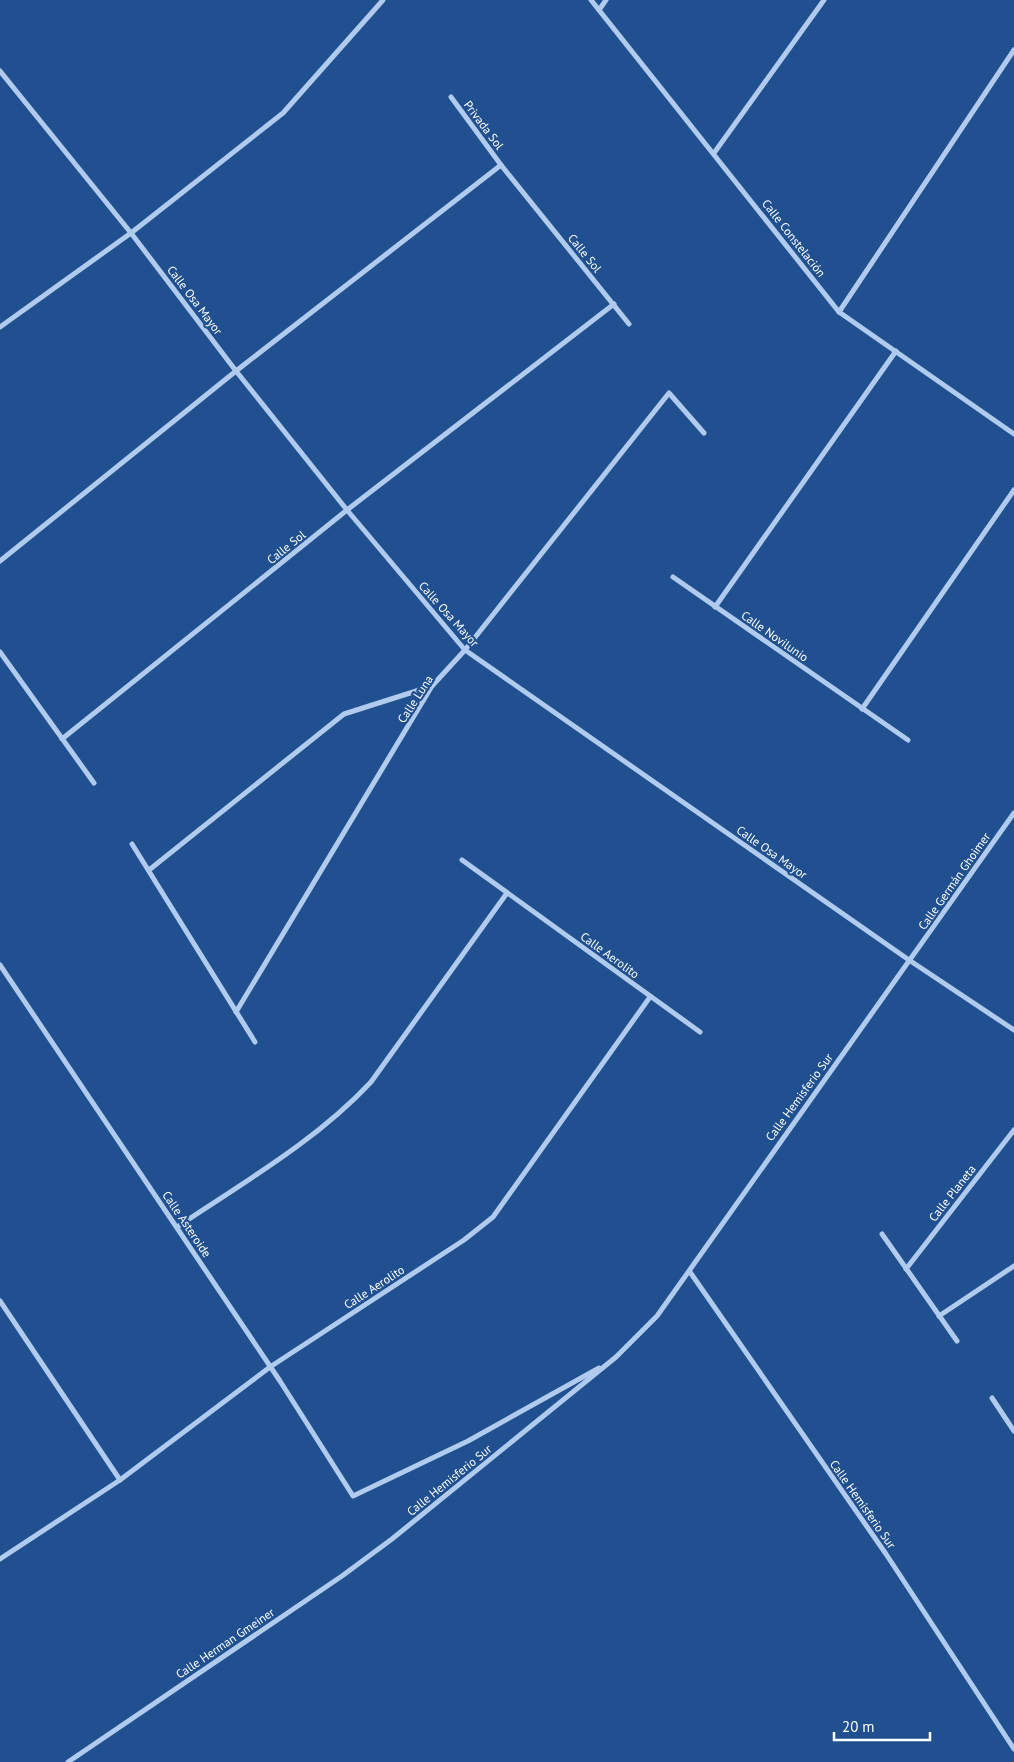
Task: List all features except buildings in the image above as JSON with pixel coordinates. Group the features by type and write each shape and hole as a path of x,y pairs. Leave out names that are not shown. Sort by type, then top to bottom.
{"street":[{"path":"0,327 131,232 283,113 383,0"},
{"name":"Calle Constelación","path":"591,0 840,312 1014,434"},
{"path":"599,10 606,0"},
{"path":"714,153 824,0"},
{"path":"840,312 1014,50"},
{"name":"Calle Osa Mayor","path":"0,71 131,232 236,371 347,510 465,650 909,960 1014,1030"},
{"name":"Privada Sol","path":"451,97 501,165"},
{"path":"0,561 236,371 501,165"},
{"name":"Calle Sol","path":"62,739 347,510 614,304 501,165"},
{"path":"614,304 629,324"},
{"path":"715,607 896,351"},
{"name":"Calle Luna","path":"236,1012 432,686 465,650 669,393 704,433"},
{"path":"862,709 1014,490"},
{"name":"Calle Novilunio","path":"673,577 908,740"},
{"path":"0,652 94,783"},
{"path":"149,870 344,714 432,686"},
{"name":"Calle Germán Ghoimer","path":"909,960 1014,813"},
{"path":"132,844 255,1042"},
{"name":"Calle Aerolito","path":"0,1559 120,1480 270,1367 464,1240 493,1217 650,996 462,860"},
{"path":"177,1227 316,1134 356,1098 371,1082 507,893"},
{"name":"Calle Hemisferio Sur","path":"392,1539 611,1362 657,1316 690,1272 735,1204 909,960"},
{"name":"Calle Asteroide","path":"0,965 177,1227 353,1496 468,1441 611,1362"},
{"path":"650,996 700,1032"},
{"name":"Calle Planeta","path":"906,1269 1014,1130"},
{"path":"882,1234 957,1341"},
{"path":"939,1316 1014,1266"},
{"name":"Calle Hemisferio Sur","path":"690,1272 886,1554 1014,1749"},
{"path":"0,1301 120,1480"},
{"path":"992,1398 1014,1431"},
{"name":"Calle Herman Gmeiner","path":"68,1762 342,1576 392,1539"}]}
